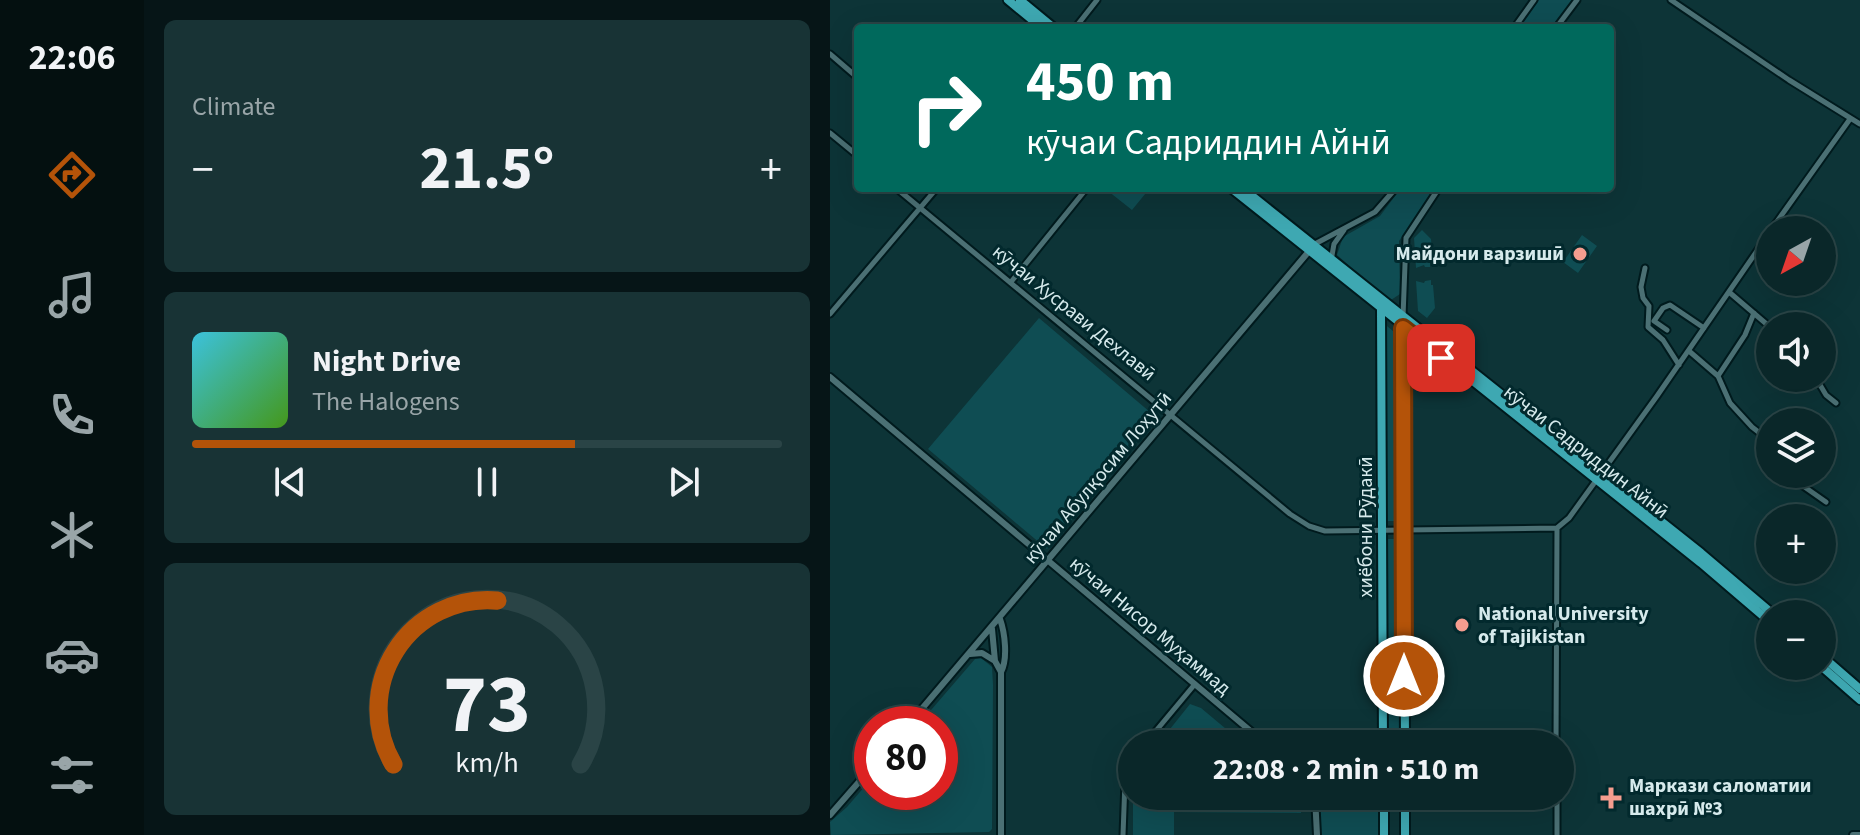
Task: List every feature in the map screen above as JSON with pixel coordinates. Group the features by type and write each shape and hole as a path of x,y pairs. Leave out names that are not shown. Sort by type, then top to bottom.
{"highway":[{"path":"1008,0 1037,24"},
{"path":"1020,0 1049,24"},
{"name":"кӯчаи Садриддин Айнӣ","path":"1237,192 1403,318 1491,392 1756,601"},
{"name":"кӯчаи Садриддин Айнӣ","path":"1246,192 1272,217"},
{"name":"кӯчаи Садриддин Айнӣ","path":"1331,264 1403,328 1491,392"},
{"name":"хиёбони Рӯдакӣ","path":"1381,310 1383,730"},
{"path":"1403,318 1405,730"},
{"name":"кӯчаи Садриддин Айнӣ","path":"1720,574 1756,609"},
{"path":"1836,668 1860,689"},
{"path":"1836,679 1860,700"},
{"path":"1384,810 1384,835"},
{"path":"1405,810 1405,835"}],"street":[{"path":"1078,24 1097,0"},
{"path":"1517,24 1534,0"},
{"path":"1559,24 1577,0"},
{"path":"1671,0 1860,124"},
{"path":"830,54 854,75"},
{"path":"1782,216 1850,119"},
{"path":"830,133 854,153"},
{"name":"кӯчаи Хусрави Дехлавӣ","path":"901,192 1305,524 1325,531 1382,530"},
{"path":"830,314 934,192"},
{"path":"1011,282 1084,192"},
{"path":"1311,248 1375,212 1392,192"},
{"path":"1403,318 1406,238 1436,192"},
{"path":"1331,264 1334,244 1345,230"},
{"name":"кӯчаи Абулқосим Лоҳутӣ","path":"925,706 1311,248"},
{"path":"1382,530 1557,528 1569,518 1756,253"},
{"path":"1645,268 1641,287 1643,298 1649,306 1648,327 1663,340 1679,365"},
{"path":"1718,376 1745,335 1754,313 1729,292"},
{"path":"1667,330 1654,321 1663,308 1670,305 1704,328"},
{"path":"1689,350 1718,376 1730,403 1756,430"},
{"name":"кӯчаи Нисор Муҳаммад","path":"830,377 1249,730"},
{"path":"1824,392 1836,403"},
{"path":"1806,488 1826,502"},
{"path":"1556,730 1557,528"},
{"path":"1000,619 1004,665 1001,672 1001,835"},
{"path":"992,629 995,661 1001,672"},
{"path":"970,654 982,653 995,661"},
{"path":"1157,730 1195,684"},
{"path":"830,815 854,788"},
{"path":"1123,835 1124,810"},
{"path":"1317,810 1317,835"},
{"path":"1557,810 1557,835"},
{"path":"1853,835 1860,835"}],"shaded area":[{"path":"1539,0 1572,0 1554,24 1522,24"},
{"path":"1109,192 1147,192 1132,210"},
{"path":"1398,192 1431,192 1399,241 1400,294 1391,300 1337,255 1343,237 1380,216"},
{"path":"1422,230 1431,239 1433,262 1430,262 1430,267 1424,265 1416,268 1414,238"},
{"name":"Майдони варзишӣ","path":"1582,235 1597,246 1578,273 1563,262"},
{"path":"1431,280 1435,308 1427,318 1418,311 1416,281 1424,283"},
{"path":"1039,318 1157,418 1047,549 928,449"},
{"path":"1387,326 1400,337 1399,521 1384,521"},
{"path":"1385,539 1399,539 1400,730 1386,730"},
{"path":"981,658 992,667 992,829 989,832 831,835 830,822 854,799 854,810 958,810 958,706 935,706 975,659"},
{"path":"1190,704 1201,708 1227,730 1169,730"},
{"path":"1133,810 1301,810 1301,813 1174,812 1174,835 1133,835"},
{"path":"1320,810 1379,810 1379,835 1320,835"}],"place":[{"name":"Майдони варзишӣ","path":"1580,254"},
{"name":"National University of Tajikistan","path":"1462,625"},
{"name":"Маркази саломатии шахрӣ №3","path":"1611,798"}],"route":[{"path":"1404,676 1403,328 1441,358"}]}
